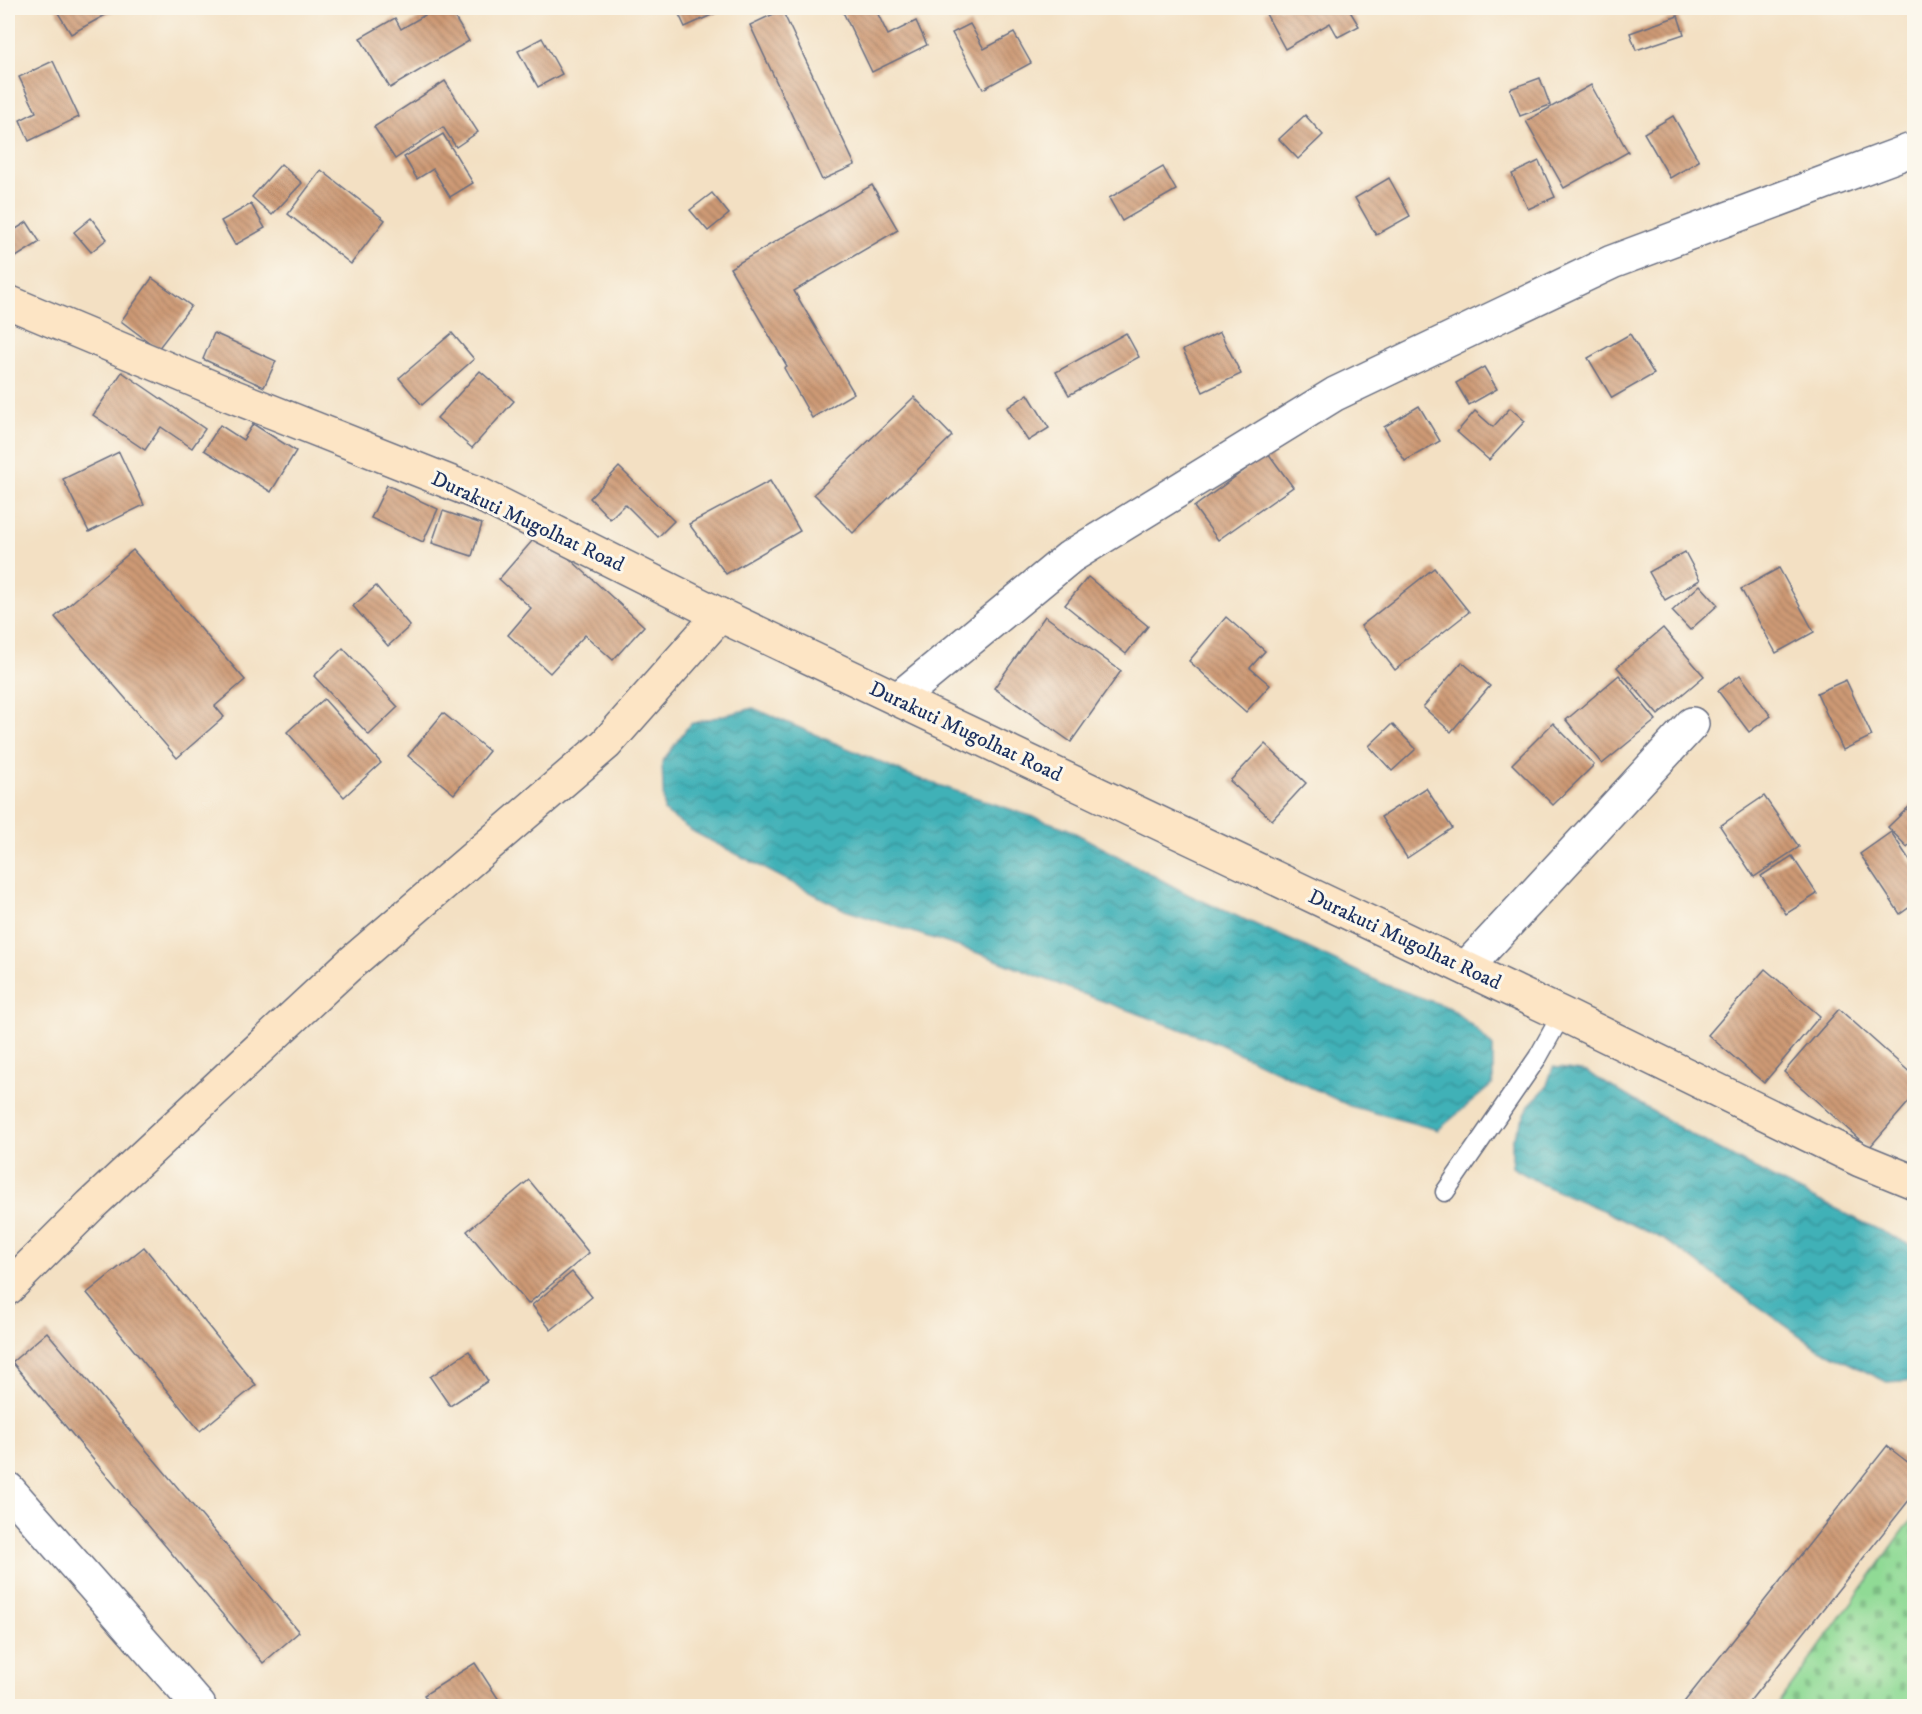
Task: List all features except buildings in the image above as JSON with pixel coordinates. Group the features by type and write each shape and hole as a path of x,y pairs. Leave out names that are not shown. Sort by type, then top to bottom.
{"main road":[{"name":"Durakuti Mugolhat Road","path":"8,302 241,399 477,493 720,615 1466,968 1860,1160 1914,1182"},
{"path":"8,1288 91,1204 350,964 606,744 720,615"}],"street":[{"path":"898,699 1070,557 1335,394 1612,262 1914,149"},
{"path":"1466,968 1692,724"},
{"path":"8,1489 199,1707"}],"lane":[{"path":"1445,1192 1538,1057 1562,1014"}],"green space":[{"path":"1914,1516 1914,1706 1777,1706"}],"water":[{"path":"753,708 917,778 1066,828 1189,895 1386,985 1450,1008 1476,1029 1493,1047 1493,1084 1438,1130 1350,1106 1211,1040 981,954 845,910 692,831 664,811 662,762 690,724"},
{"path":"1553,1067 1587,1072 1690,1134 1776,1180 1914,1247 1914,1380 1887,1382 1816,1347 1665,1240 1543,1185 1512,1167 1512,1140 1530,1104 1546,1088"}]}
